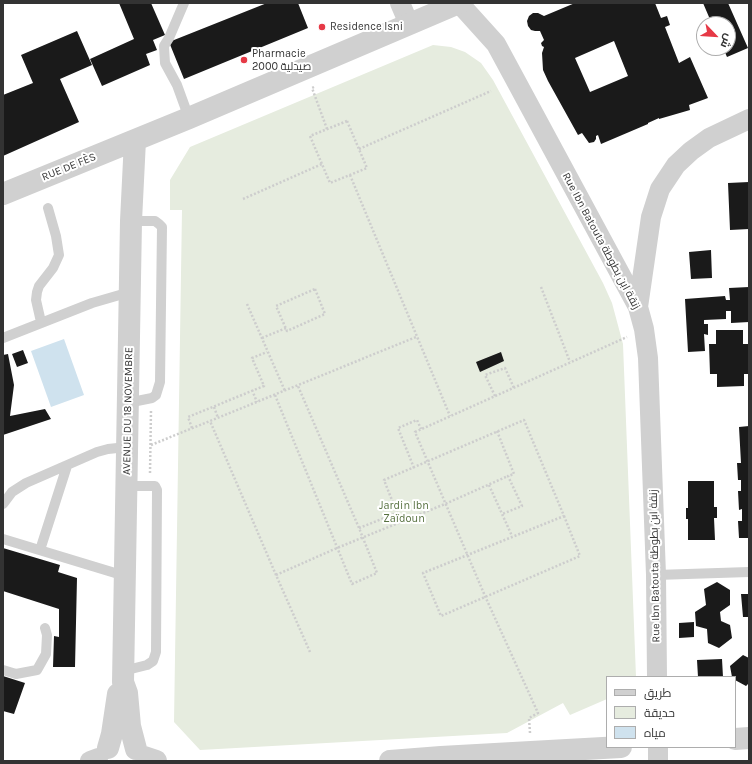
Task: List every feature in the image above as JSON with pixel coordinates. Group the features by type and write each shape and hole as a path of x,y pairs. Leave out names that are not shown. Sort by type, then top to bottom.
{"street":[{"path":"400,3 409,24"},
{"name":"RUE DE FÈS","path":"3,194 189,118 459,3"},
{"name":"Rue Ibn Batouta زنقة ابن بطوطة","path":"459,3 496,44 638,307 644,329 648,358 656,575 657,676"},
{"path":"638,307 651,218 660,189 676,165 690,151 709,138 749,119"},
{"name":"AVENUE DU 18 NOVEMBRE","path":"98,757 112,734 118,694 123,676 131,221 135,140"},
{"name":"AVENUE DU 18 NOVEMBRE","path":"123,676 127,693 130,726 146,757"},
{"path":"736,739 749,738"},
{"path":"98,757 117,745 127,746 146,757"},
{"path":"390,761 606,748"},
{"path":"658,748 658,761"}],"lane":[{"path":"184,3 164,46 165,63 177,84 189,118"},
{"path":"41,322 36,300 37,292 53,268 59,255 56,236 48,208"},
{"path":"128,403 152,398 158,392 160,382 163,233 162,227 154,221 131,221"},
{"path":"3,338 92,303 130,292"},
{"path":"3,504 17,487 97,452 127,447"},
{"path":"40,550 67,466"},
{"path":"123,676 153,661 156,652 157,490 155,486 126,486"},
{"path":"3,539 125,576"},
{"path":"656,575 749,572"},
{"path":"3,670 16,674 37,670 46,654 47,635 45,628"}],"path":[{"path":"359,149 491,91"},
{"path":"347,120 359,149 367,168 330,183 310,136 347,120"},
{"path":"243,199 322,164"},
{"path":"350,175 450,416"},
{"path":"541,287 570,362"},
{"path":"262,338 286,328 287,331 325,314 315,290 276,306 286,328"},
{"path":"247,304 285,391"},
{"path":"530,753 529,718 538,713 484,596 415,432 644,329"},
{"path":"151,445 416,337"},
{"path":"192,428 188,418 264,386 252,358 268,352"},
{"path":"495,396 485,376 505,368 514,388"},
{"path":"275,395 352,584 377,574 363,537 298,386"},
{"path":"252,390 257,402"},
{"path":"150,486 152,398"},
{"path":"214,407 218,418"},
{"path":"414,468 398,428 417,420 421,429"},
{"path":"359,528 398,513 384,480 524,420 564,516 580,556 484,596 441,616 423,573 564,516"},
{"path":"210,421 310,652"},
{"path":"276,575 514,474 497,431"},
{"path":"502,514 522,506 508,476"},
{"path":"489,485 512,536"}],"green space":[{"name":"Jardin Ibn Zaïdoun","path":"433,45 451,47 465,52 481,63 493,80 603,283 612,303 623,344 636,676 606,676 606,699 570,715 563,703 507,733 200,750 174,722 182,210 170,210 170,180 190,147"}],"water":[{"path":"64,339 84,395 51,407 31,351"}],"building":[{"path":"119,3 151,3 165,35 153,40 157,50 146,54 150,65 102,86 90,59 134,39"},
{"path":"267,3 298,3 308,28 184,79 169,42"},
{"path":"575,3 655,3 661,18 667,16 670,25 665,27 679,63 690,57 708,98 689,105 690,110 659,118 601,144 598,135 596,136 594,142 589,143 582,133 578,135 543,70 542,53 544,47 541,43 544,40 540,31 531,30 527,21 529,16 533,13 538,13 544,16","holes":["614,41 628,76 590,92 575,58"]},
{"path":"703,3 728,3 734,16 709,16"},
{"path":"736,21 748,48 736,53"},
{"path":"77,31 92,65 60,79 79,122 3,156 3,95 33,83 21,55"},
{"path":"749,182 749,229 730,230 728,183"},
{"path":"711,250 712,278 691,279 689,252"},
{"path":"749,287 749,322 731,323 731,311 726,311 726,319 704,320 704,324 708,324 708,335 704,334 705,351 688,352 685,299 725,296 726,300 730,300 729,288"},
{"path":"716,330 743,330 743,344 749,344 749,374 744,374 744,386 717,387 717,374 710,374 709,344 716,344"},
{"path":"23,350 28,363 17,367 12,354"},
{"path":"501,352 504,361 480,372 476,362"},
{"path":"8,354 14,385 10,416 45,409 51,419 3,435 3,355"},
{"path":"749,426 749,538 739,538 738,521 742,521 742,509 739,510 738,491 741,491 741,480 738,480 737,463 741,463 739,427"},
{"path":"688,481 714,481 714,507 717,507 717,518 714,518 715,540 688,540 688,519 686,519 686,508 688,508"},
{"path":"3,548 60,565 58,572 77,578 75,667 53,667 54,636 59,637 59,609 3,591"},
{"path":"717,582 730,590 730,605 720,612 721,621 730,625 732,638 719,648 708,643 707,629 696,626 695,612 706,605 704,589"},
{"path":"741,594 749,594 749,617 743,617"},
{"path":"694,622 694,637 679,638 679,623"},
{"path":"743,655 749,658 749,683 746,686 736,681 736,676 732,676 730,666"},
{"path":"722,659 723,676 698,676 697,660"},
{"path":"3,676 25,683 14,714 3,711"}],"place":[{"name":"Residence Isni","path":"322,27"},
{"name":"Pharmacie 2000 صيدلية","path":"244,60"}]}
